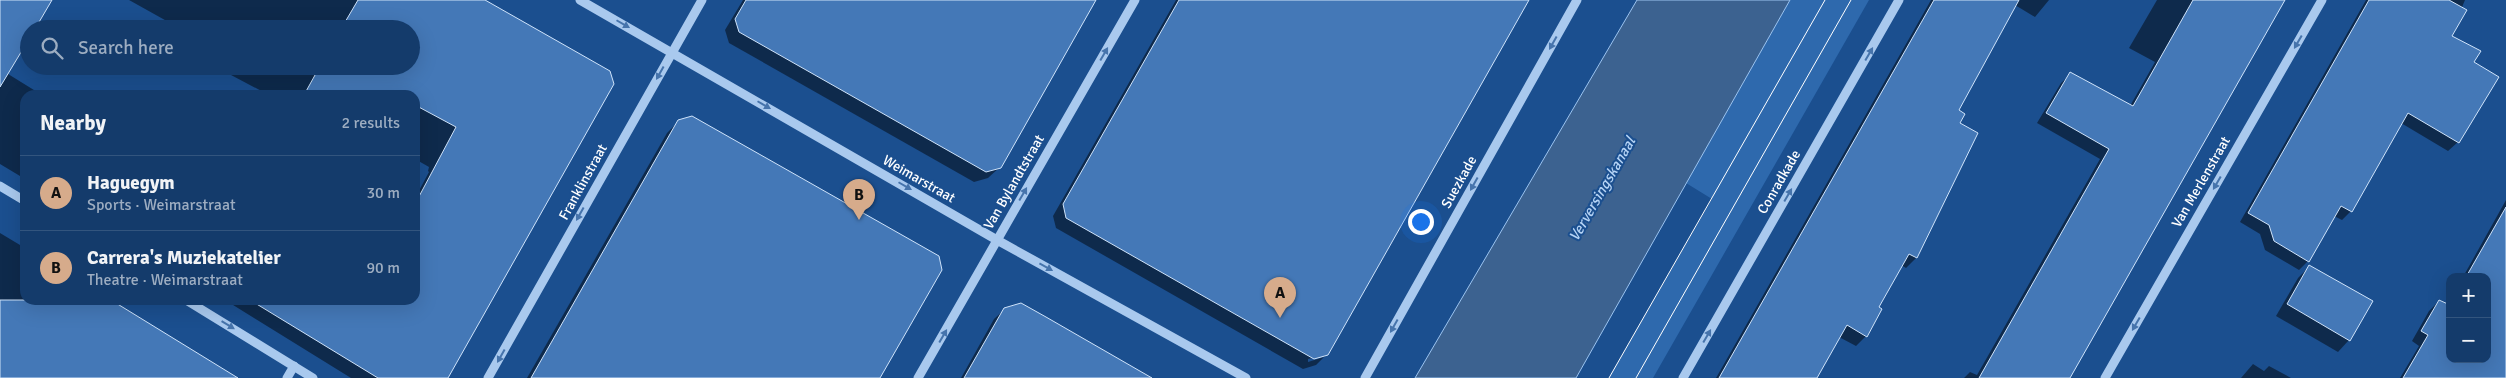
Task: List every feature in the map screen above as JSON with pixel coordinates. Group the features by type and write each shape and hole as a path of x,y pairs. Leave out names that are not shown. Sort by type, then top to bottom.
{"street":[{"name":"Weimarstraat","path":"580,0 997,240 1246,378"},
{"name":"Franklinstraat","path":"488,378 702,0"},
{"name":"Van Bylandtstraat","path":"918,378 1135,0"},
{"name":"Suezkade","path":"1365,378 1576,0"},
{"name":"Conradkade","path":"1683,378 1900,0"},
{"name":"Van Merlenstraat","path":"2105,378 2322,0"},
{"path":"0,186 20,198"},
{"path":"194,305 313,378"},
{"path":"287,378 294,366"}],"shaded area":[{"path":"1790,0 1869,0 1653,378 1609,378 1712,199 1686,183"}],"water":[{"name":"Verversingskanaal","path":"1637,0 1790,0 1576,378 1415,378"}],"building":[{"path":"0,0 52,0 40,20 20,20 20,54 0,87"},
{"path":"358,0 485,0 610,71 614,84 448,378 378,378 258,305 420,305 420,195 456,127 420,108 420,90 307,90 315,75 420,75 420,20 346,20"},
{"path":"746,0 1096,0 1001,168 986,172 739,32 735,19"},
{"path":"1179,0 1529,0 1328,355 1314,359 1066,218 1063,204"},
{"path":"1934,0 2019,0 1959,110 1965,114 1960,123 1978,133 1917,258 1909,254 1879,307 1882,309 1867,337 1847,325 1817,378 1719,378"},
{"path":"2193,0 2285,0 2070,378 1979,378 2109,149 2046,113 2070,72 2133,106"},
{"path":"2369,0 2449,0 2467,10 2452,36 2481,51 2474,62 2499,77 2459,143 2408,113 2352,212 2341,206 2309,262 2274,241 2269,225 2248,213"},
{"path":"692,116 939,256 942,270 880,378 531,378 678,120"},
{"path":"2506,207 2506,378 2403,378 2428,335 2421,331 2439,300 2446,303 2446,363 2491,363 2491,273 2468,273"},
{"path":"2309,265 2373,301 2350,341 2287,304"},
{"path":"0,300 20,300 20,305 119,305 238,378 0,378"},
{"path":"1021,303 1152,378 964,378 1004,308"}],"tram line":[{"path":"1609,378 1825,0"},
{"path":"1636,378 1851,0"}],"place":[{"name":"Carrera's Muziekatelier","path":"859,220"},
{"name":"Haguegym","path":"1280,318"}]}
